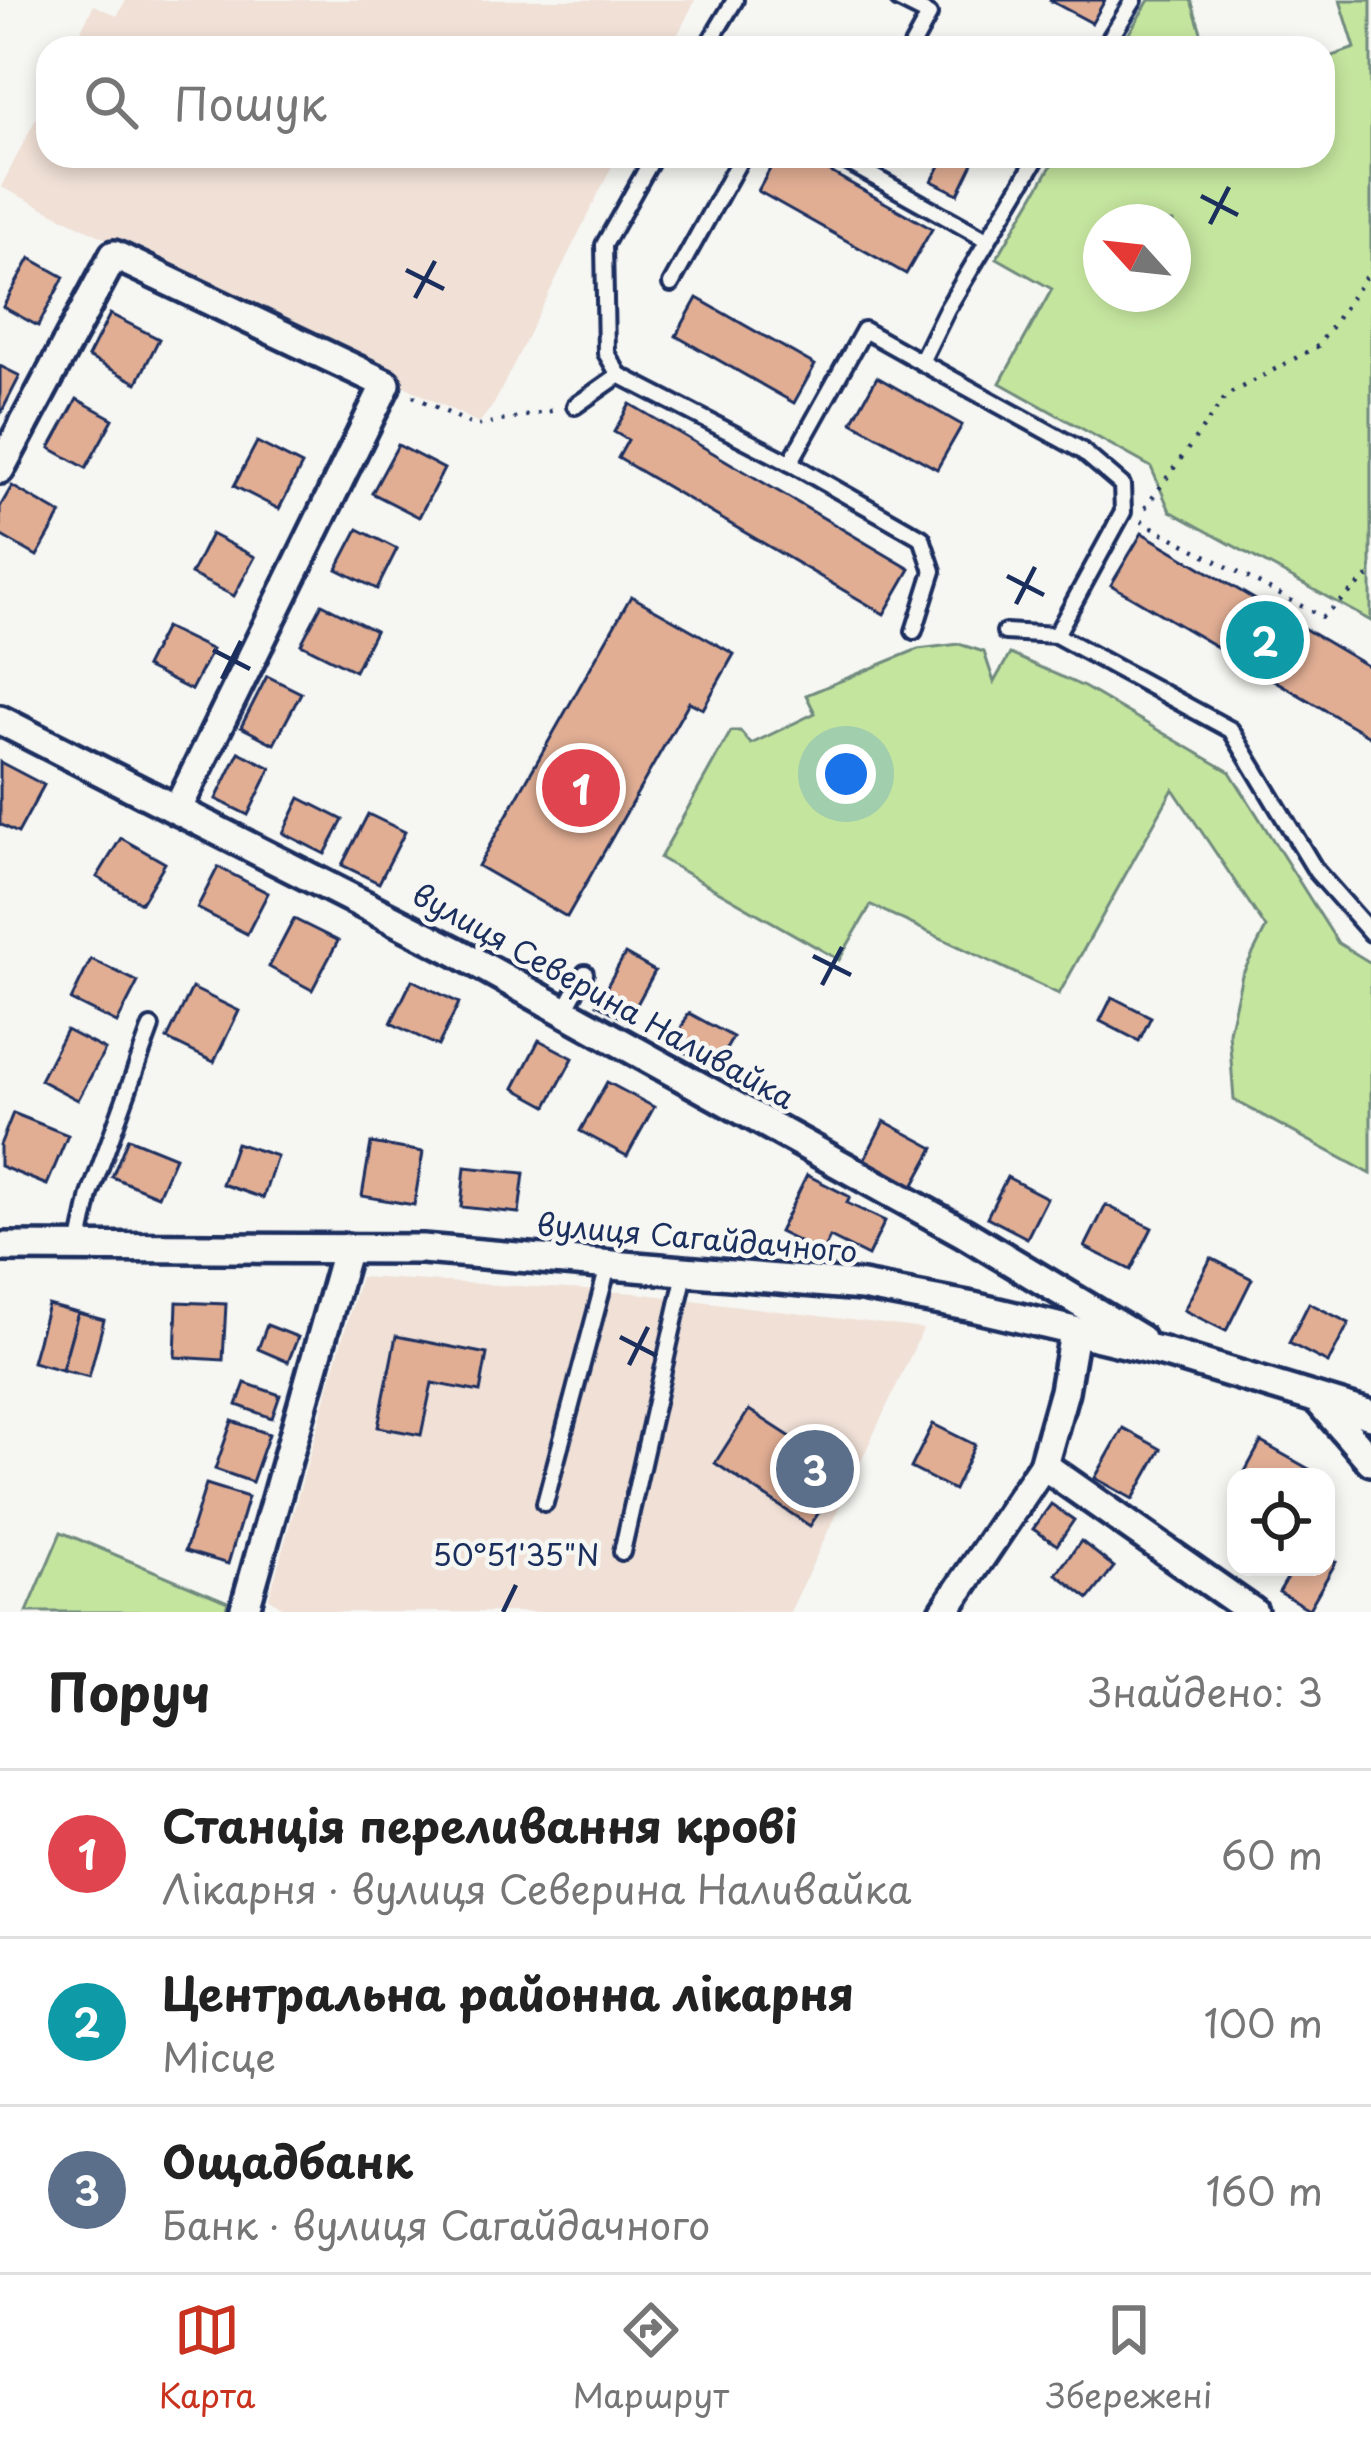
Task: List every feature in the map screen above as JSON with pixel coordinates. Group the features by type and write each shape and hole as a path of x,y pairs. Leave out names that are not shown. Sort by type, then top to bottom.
{"street":[{"path":"0,469 114,255 386,384 177,810"},
{"name":"вулиця Северина Наливайка","path":"0,720 457,952 1008,1260 1163,1352"},
{"name":"вулиця Сагайдачного","path":"0,1246 422,1249 862,1286 974,1306 1163,1352 1371,1415"},
{"path":"244,1612 347,1248"},
{"path":"974,1306 994,1298 1008,1260"},
{"path":"944,1612 1043,1465 1074,1333"},
{"path":"1318,1399 1371,1461"},
{"path":"1043,1465 1252,1612"}],"lane":[{"path":"713,36 735,0"},
{"path":"899,0 929,15 918,36"},
{"path":"1112,36 1134,0"},
{"path":"647,168 604,245 605,353 619,375 922,538 933,571 914,632"},
{"path":"671,284 735,168"},
{"path":"863,168 987,240"},
{"path":"921,362 1031,168"},
{"path":"790,463 864,330 1081,450 1122,485 1123,512 1056,635"},
{"path":"575,406 619,375"},
{"path":"1005,632 1056,635 1231,730 1316,871 1371,933"},
{"path":"564,1012 585,973"},
{"path":"80,1247 90,1195 151,1027"},
{"path":"545,1503 609,1263"},
{"path":"622,1552 686,1269"}],"path":[{"path":"1371,269 1318,346 1227,394 1138,519 1322,616 1371,574"},
{"path":"386,384 475,426 575,406"}],"shaded area":[{"path":"126,0 695,0 677,36 78,36 94,5 117,16"},
{"path":"36,118 36,168 611,168 494,404 479,423 1,187"},
{"path":"360,1277 636,1293 923,1329 790,1612 289,1612 269,1598"}],"green space":[{"path":"1149,0 1191,0 1202,36 1127,36"},
{"path":"1340,0 1371,0 1371,621 1170,511 1151,467 1000,383 1052,289 997,258 1050,168 1335,168 1335,55 1355,48"},
{"path":"959,644 984,652 994,682 1010,654 1084,687 1230,772 1338,943 1371,963 1371,1174 1234,1100 1229,1032 1242,975 1266,928 1173,789 1059,994 871,905 839,960 660,858 731,731 740,731 751,744 815,713 806,695 918,649"},
{"path":"61,1532 228,1602 225,1612 27,1612"}],"building":[{"path":"1049,0 1105,0 1092,23"},
{"path":"770,168 823,168 932,229 906,274 758,191"},
{"path":"939,168 971,168 958,194 932,181"},
{"path":"30,258 64,277 38,326 3,307"},
{"path":"697,298 815,365 794,403 676,336"},
{"path":"110,314 159,339 137,383 88,357"},
{"path":"0,366 20,376 0,415"},
{"path":"877,377 962,425 937,469 852,422"},
{"path":"77,399 113,419 86,468 50,448"},
{"path":"630,404 910,569 884,614 618,458 628,440 614,432"},
{"path":"257,442 302,465 279,509 234,486"},
{"path":"398,445 444,469 419,517 372,493"},
{"path":"12,486 61,514 37,556 0,535 0,507"},
{"path":"358,529 397,549 377,589 337,569"},
{"path":"1142,533 1371,668 1371,737 1111,585"},
{"path":"211,534 255,557 234,596 191,574"},
{"path":"631,596 734,654 703,709 689,702 567,917 478,866"},
{"path":"322,604 375,631 355,671 301,644"},
{"path":"165,627 212,650 191,690 145,667"},
{"path":"267,676 301,693 274,744 241,727"},
{"path":"239,752 271,768 248,815 216,799"},
{"path":"0,762 44,785 18,833 0,824"},
{"path":"300,798 343,820 325,854 283,833"},
{"path":"368,814 405,832 379,883 342,865"},
{"path":"121,838 165,863 141,903 97,877"},
{"path":"218,867 268,893 247,934 197,908"},
{"path":"294,919 338,941 312,990 269,967"},
{"path":"625,954 655,971 628,1021 597,1004"},
{"path":"91,959 138,982 117,1023 71,1000"},
{"path":"412,980 459,1003 438,1046 391,1023"},
{"path":"192,988 239,1011 214,1062 167,1039"},
{"path":"1112,997 1151,1017 1139,1041 1100,1021"},
{"path":"689,1013 733,1037 715,1069 672,1045"},
{"path":"66,1030 105,1050 78,1100 40,1080"},
{"path":"539,1040 573,1058 547,1106 514,1088"},
{"path":"607,1082 654,1107 627,1156 580,1131"},
{"path":"13,1113 68,1135 47,1185 0,1166 0,1145"},
{"path":"884,1121 934,1148 911,1190 862,1164"},
{"path":"128,1138 175,1157 158,1196 112,1177"},
{"path":"236,1143 277,1156 263,1198 222,1184"},
{"path":"371,1143 423,1152 414,1205 362,1196"},
{"path":"465,1167 524,1173 519,1213 461,1207"},
{"path":"807,1175 850,1197 847,1203 885,1221 868,1256 830,1237 822,1253 779,1232"},
{"path":"1007,1177 1047,1198 1027,1238 987,1217"},
{"path":"1106,1205 1152,1228 1131,1270 1085,1247"},
{"path":"1211,1258 1252,1279 1226,1331 1184,1310"},
{"path":"177,1302 226,1304 223,1360 175,1357"},
{"path":"1309,1303 1349,1323 1328,1363 1289,1343"},
{"path":"48,1305 78,1313 62,1370 32,1362"},
{"path":"78,1313 104,1320 89,1377 62,1370"},
{"path":"267,1325 298,1337 288,1362 258,1349"},
{"path":"396,1336 487,1354 480,1392 432,1383 421,1435 378,1427"},
{"path":"245,1383 280,1395 272,1418 237,1405"},
{"path":"749,1410 845,1472 810,1526 715,1463"},
{"path":"232,1421 269,1434 252,1482 215,1469"},
{"path":"933,1424 975,1445 954,1490 911,1468"},
{"path":"1123,1428 1161,1449 1133,1499 1095,1478"},
{"path":"1261,1442 1307,1468 1247,1468"},
{"path":"206,1484 248,1497 228,1564 185,1551"},
{"path":"1051,1504 1074,1520 1057,1545 1033,1529"},
{"path":"1081,1541 1114,1567 1089,1599 1056,1574"},
{"path":"1289,1576 1328,1576 1309,1609 1279,1592"}],"place":[{"name":"Центральна районна лікарня","path":"1265,640"},
{"name":"Станція переливання крові","path":"581,788"},
{"name":"Ощадбанк","path":"815,1469"}]}
